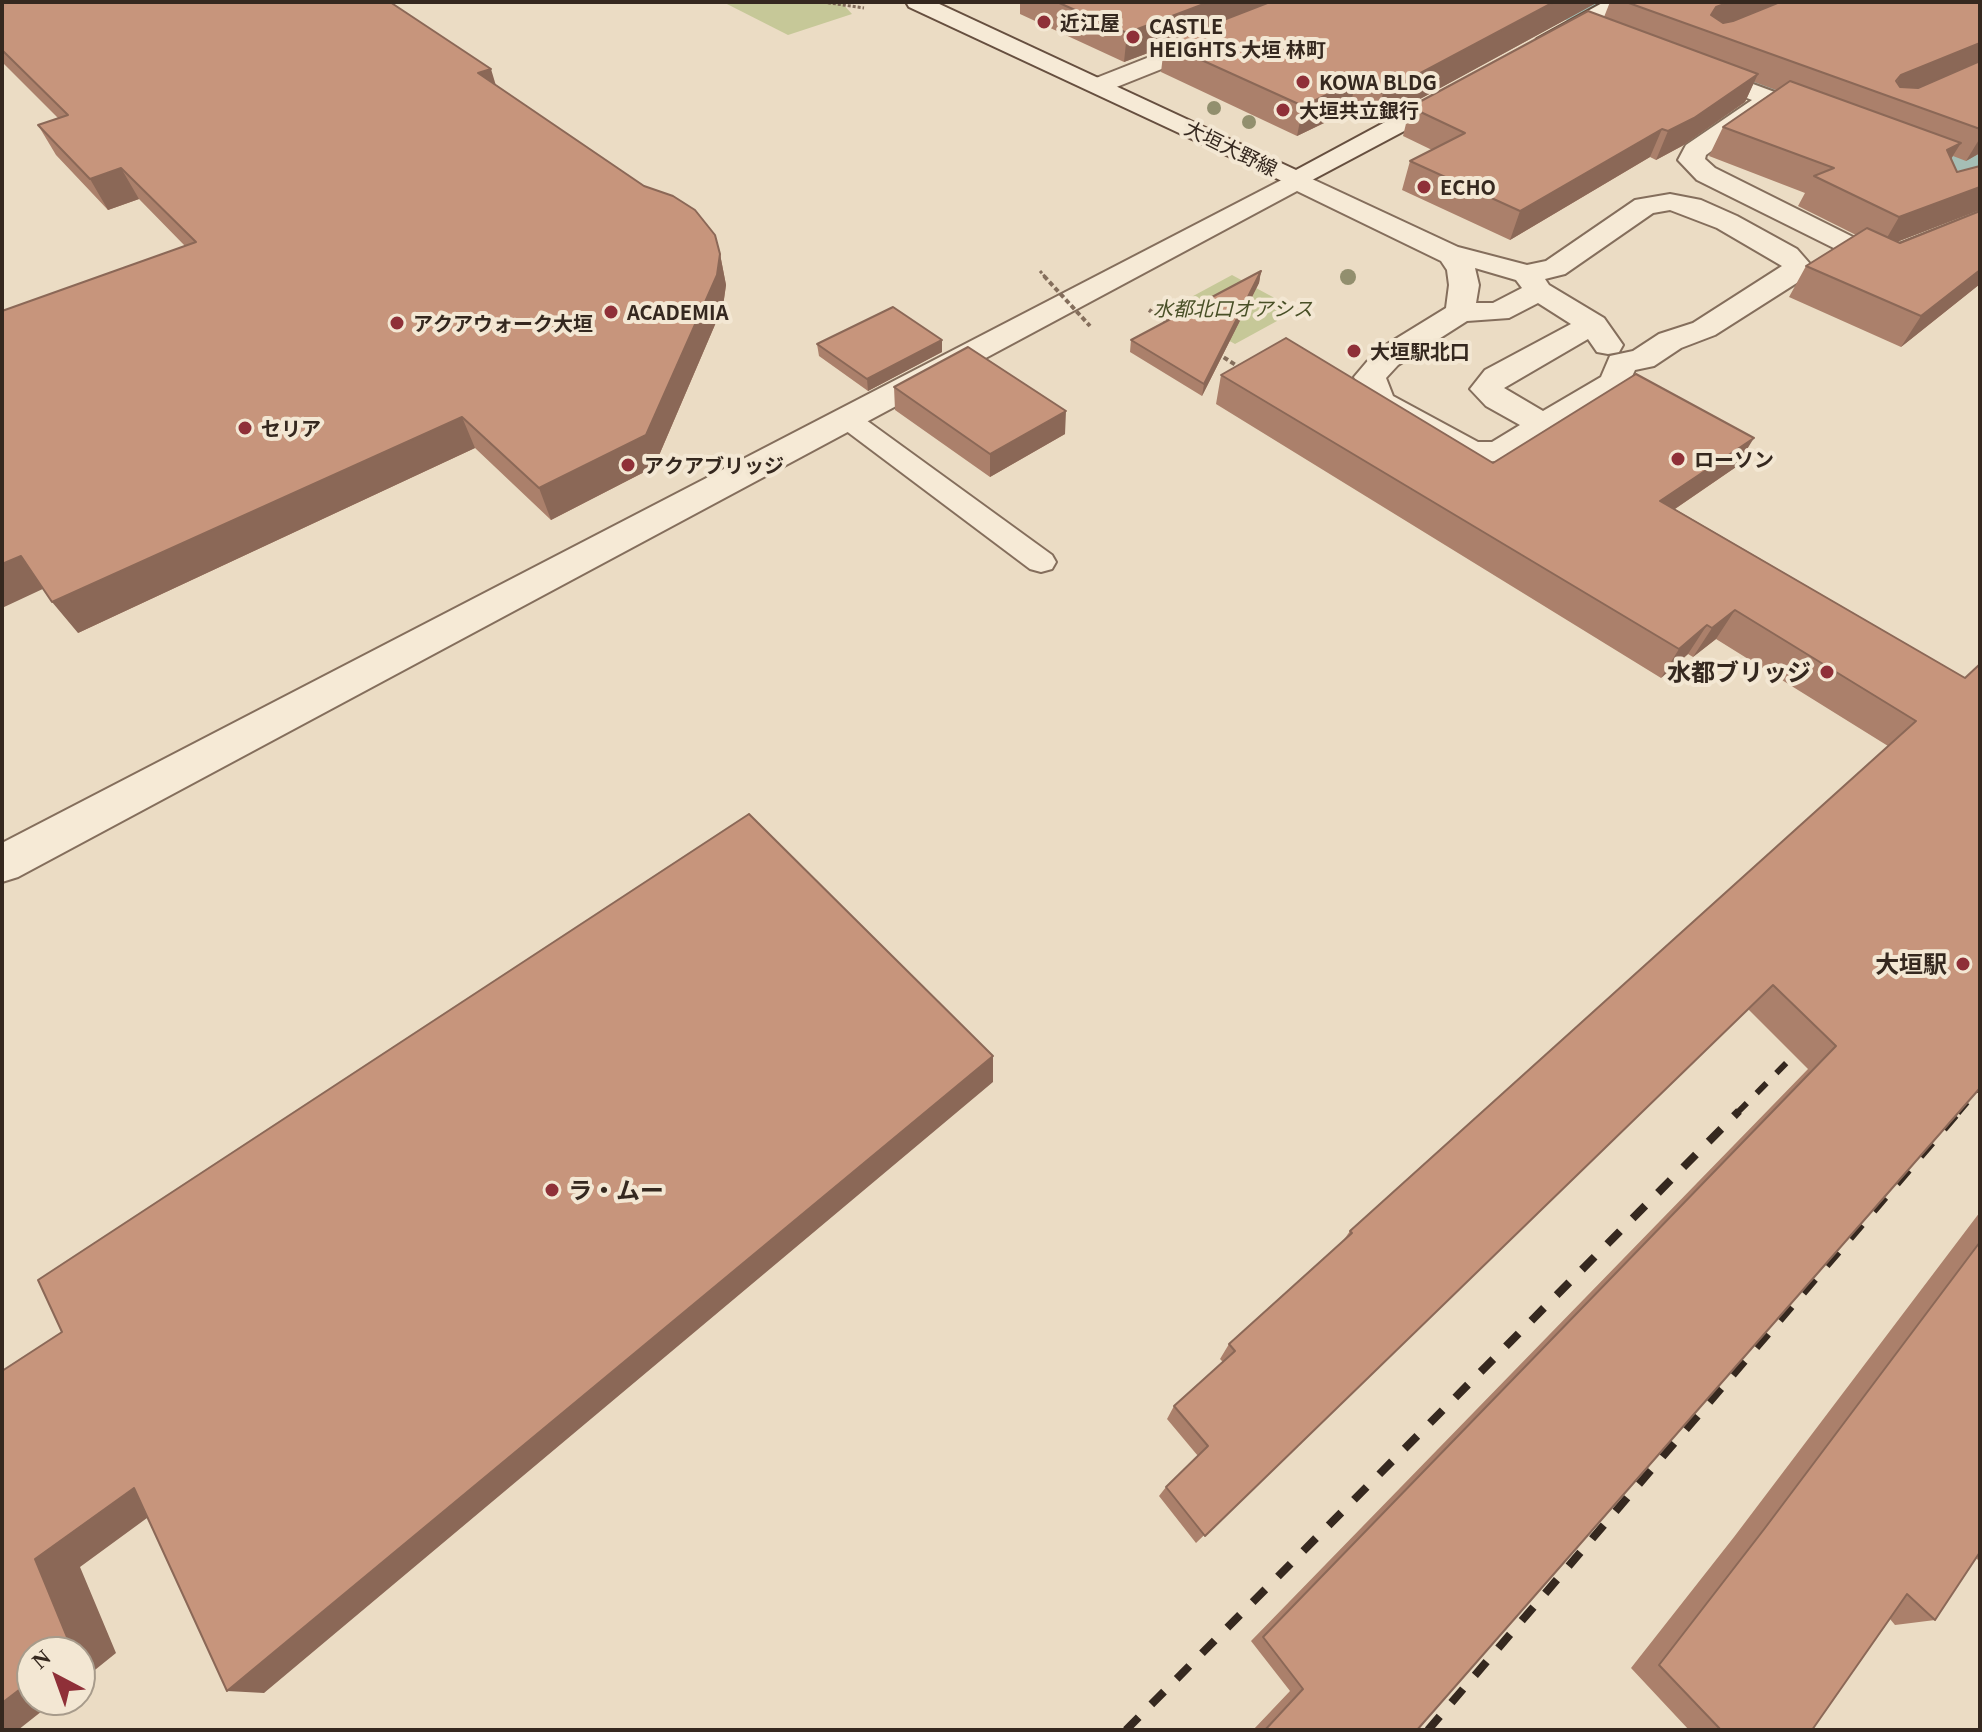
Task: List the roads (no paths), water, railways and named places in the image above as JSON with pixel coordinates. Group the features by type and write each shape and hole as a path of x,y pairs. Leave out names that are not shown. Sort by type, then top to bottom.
{"street":[{"path":"1100,85 1309,2"},
{"name":"大垣大野線","path":"930,4 1297,180 1485,77"},
{"path":"1524,56 1589,29 1618,4"},
{"path":"1676,62 1778,101 1695,151 1691,160 1706,174 1880,262 1980,220"},
{"path":"2,864 1297,180 1451,255 1474,258 1532,283 1593,324 1621,363"},
{"path":"1670,202 1691,206 1787,255 1797,265 1793,273 1704,329 1670,341 1643,359 1621,363 1615,382 1499,452 1472,453 1379,401 1370,377 1387,358 1460,312 1498,312 1532,283 1574,258 1645,206 1670,202"},
{"path":"1727,222 1766,203"},
{"path":"1451,255 1462,270 1464,285 1460,312"},
{"path":"1544,425 1497,399 1486,389 1496,377 1593,324"}],"lane":[{"path":"846,418 1041,562"}],"waterway":[{"path":"1571,2 1980,156"}],"railway":[{"path":"1737,1113 1810,1039"},
{"path":"1958,1113 1980,1087"},
{"path":"1126,1730 1739,1111"},
{"path":"1428,1730 1959,1111"}],"place":[{"name":"近江屋","path":"1044,22"},
{"name":"CASTLE HEIGHTS 大垣 林町","path":"1133,37"},
{"name":"KOWA BLDG","path":"1303,82"},
{"name":"大垣共立銀行","path":"1283,110"},
{"name":"ECHO","path":"1424,187"},
{"name":"ACADEMIA","path":"611,312"},
{"name":"アクアウォーク大垣","path":"397,323"},
{"name":"大垣駅北口","path":"1354,351"},
{"name":"セリア","path":"245,428"},
{"name":"ローソン","path":"1678,459"},
{"name":"アクアブリッジ","path":"628,465"},
{"name":"水都ブリッジ","path":"1827,672"},
{"name":"大垣駅","path":"1963,964"},
{"name":"ラ・ムー","path":"552,1190"}],"park label":[{"name":"水都北口オアシス","path":"1233,308"}]}
